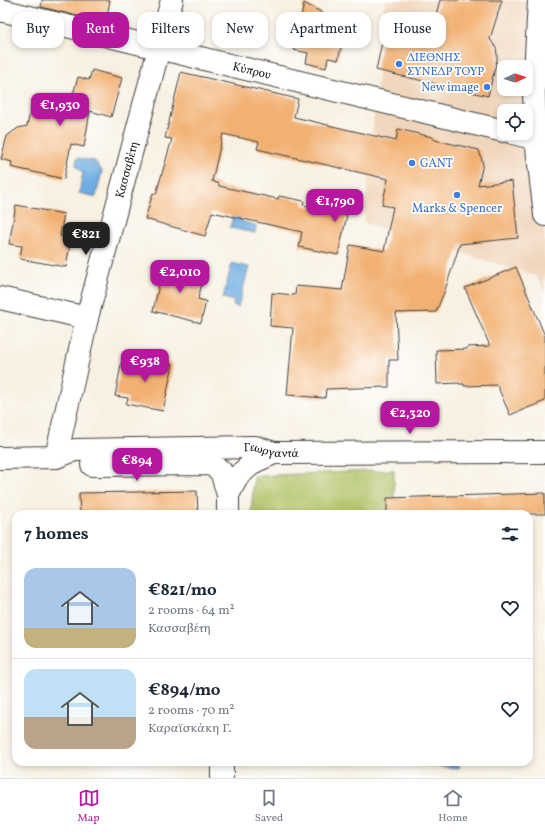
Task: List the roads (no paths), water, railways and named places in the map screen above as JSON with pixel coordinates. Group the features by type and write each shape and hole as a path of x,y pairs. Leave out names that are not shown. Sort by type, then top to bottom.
{"street":[{"name":"Κασσαβέτη","path":"169,12 172,0"},
{"path":"539,0 534,93 536,139 545,215"},
{"name":"Κύπρου","path":"11,8 137,42"},
{"name":"Κασσαβέτη","path":"56,457 87,318 159,48"},
{"name":"Κύπρου","path":"159,48 497,129"},
{"path":"0,298 87,318"},
{"name":"Γεωργαντά","path":"0,458 56,457 75,450 255,446 274,452 545,452"},
{"path":"228,504 238,476 254,462 274,452"},
{"path":"56,457 77,465 210,464 221,471 228,504"},
{"path":"222,766 222,778"}],"water":[{"path":"77,158 95,161 102,171 96,197 79,193 83,173 76,165"},
{"path":"235,208 243,210 240,221 256,225 255,233 230,228"},
{"path":"232,263 249,267 238,307 233,305 234,301 223,298"},
{"path":"432,766 459,766 459,768"}],"place":[{"name":"ΔΙΕΘΝΗΣ ΣΥΝΕΔΡ ΤΟΥΡ","path":"399,64"},
{"name":"New image","path":"487,87"},
{"name":"GANT","path":"412,163"},
{"name":"Marks & Spencer","path":"457,195"}]}
